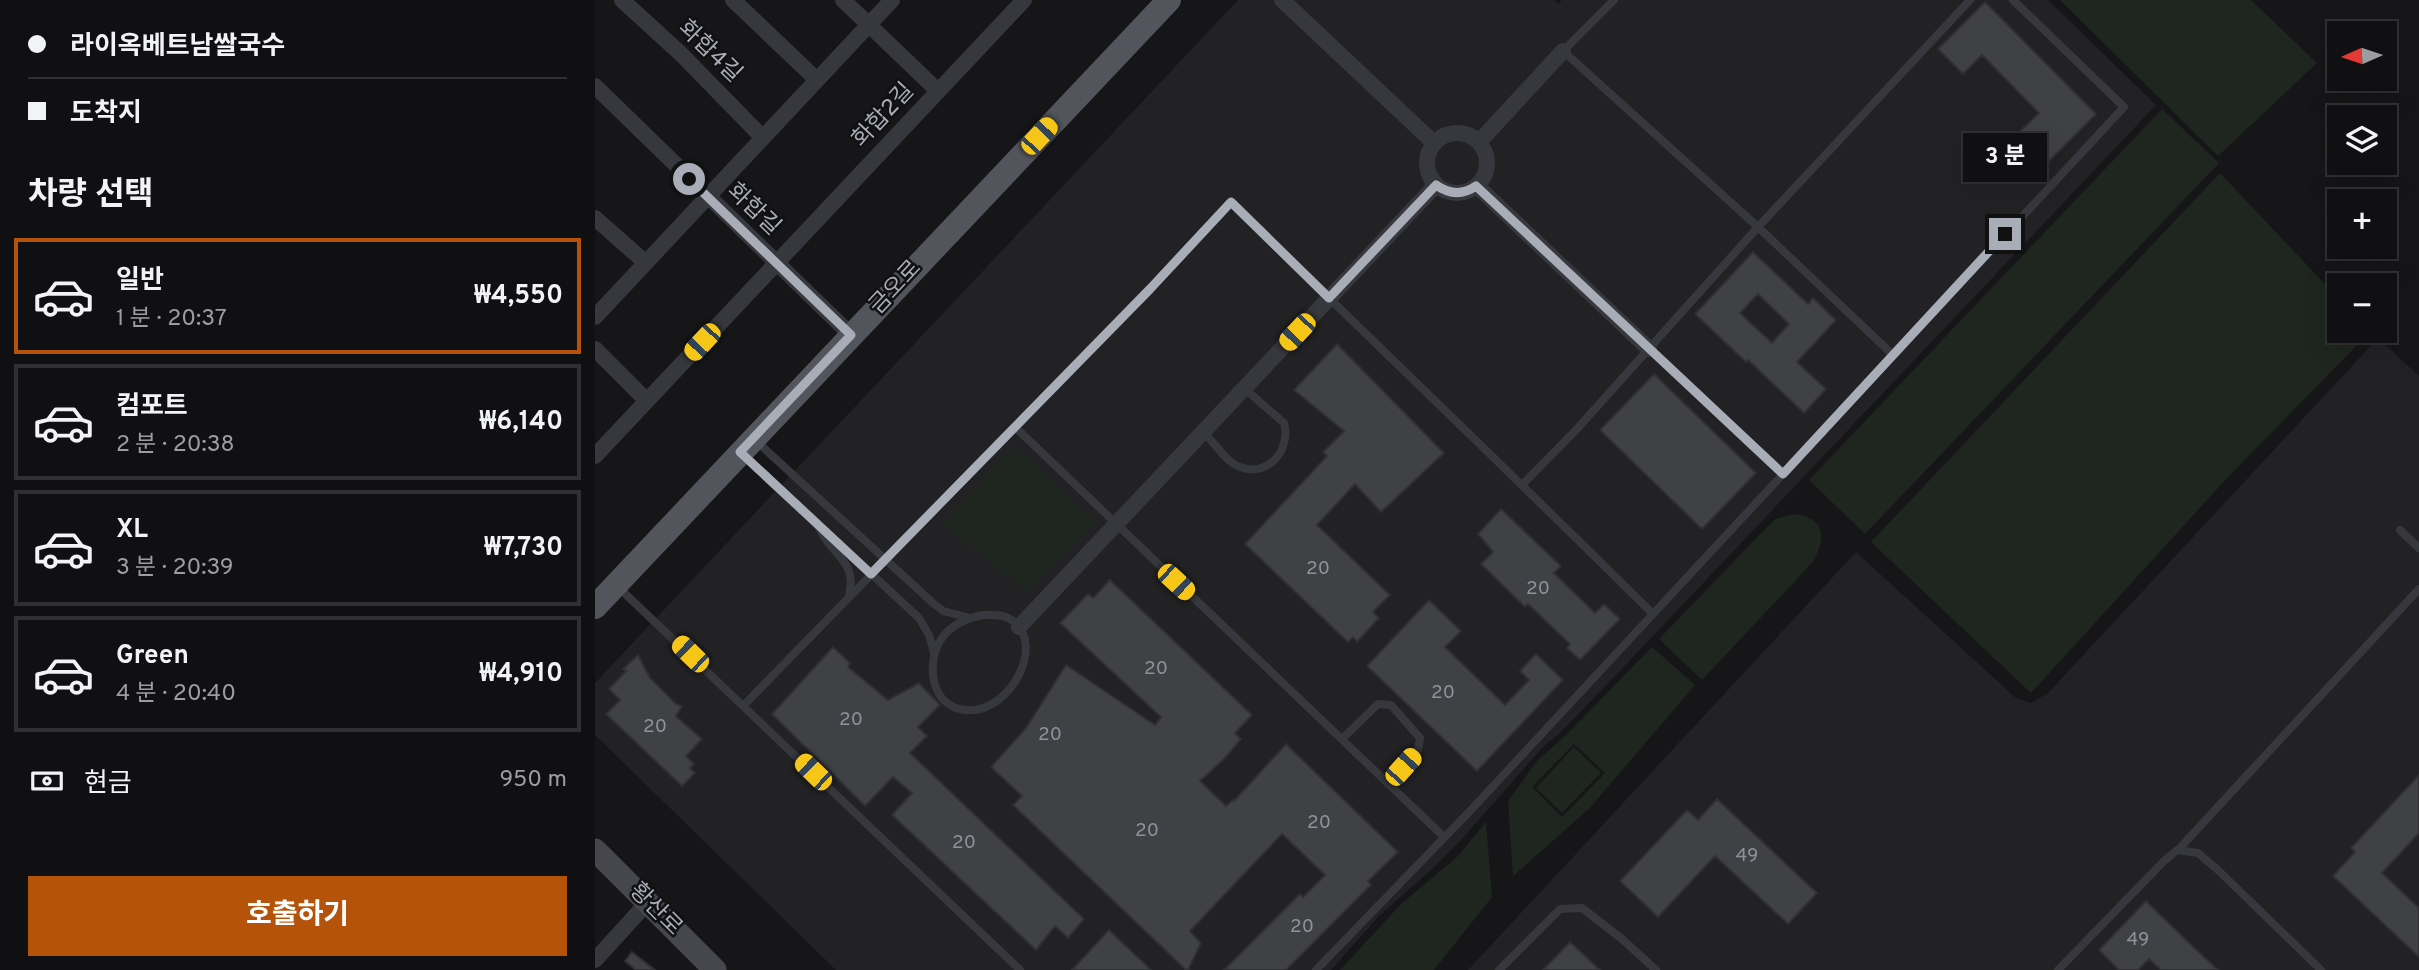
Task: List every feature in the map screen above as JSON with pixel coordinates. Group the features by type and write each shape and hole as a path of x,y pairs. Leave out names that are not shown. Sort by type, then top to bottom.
{"main road":[{"name":"금오로","path":"595,607 1168,0"},
{"name":"황산로","path":"595,850 715,970"}],"street":[{"name":"화합4길","path":"622,0 681,54 763,138"},
{"path":"733,0 816,79"},
{"path":"843,0 938,91"},
{"path":"595,317 892,0"},
{"name":"화합2길","path":"595,456 1024,0"},
{"path":"1282,0 1434,143"},
{"path":"1479,142 1563,51"},
{"name":"화합길","path":"595,86 851,335"},
{"path":"1451,133 1471,136 1479,142 1484,150 1487,169 1476,186 1461,193 1444,190 1436,185 1427,169 1427,160 1434,143 1451,133"},
{"path":"1019,627 1436,185"},
{"path":"1476,186 1649,349"},
{"path":"595,218 646,263"},
{"path":"595,349 647,401"},
{"path":"595,960 647,903"}],"lane":[{"path":"1613,0 1563,51 1758,227 1892,354"},
{"path":"1523,484 1970,0"},
{"path":"1316,970 1444,838 2124,107 2013,0"},
{"path":"744,705 1231,202 1523,484 1652,613"},
{"path":"1649,349 1783,474"},
{"path":"1204,433 1240,467 1251,469 1273,463 1283,452 1286,442 1284,423 1245,389"},
{"path":"1015,428 1444,838"},
{"path":"747,445 816,521 919,618 935,653"},
{"path":"747,445 886,559 943,611 970,618 998,615 1009,618 1019,627 1025,650 1017,681 999,699 977,710 953,707 939,694 933,671 935,653 942,637 970,618"},
{"path":"816,521 823,538 851,570 849,597"},
{"path":"2399,530 2419,548"},
{"path":"615,584 1020,970"},
{"path":"2059,970 2164,861 2178,850 2419,589"},
{"path":"1342,738 1378,704 1391,705 1420,738 1418,750 1388,783"},
{"path":"2178,850 2198,853 2321,970"},
{"path":"1499,970 1560,909 1571,907 1583,908 1656,970"}],"shaded area":[{"path":"1238,0 1554,0 1558,4 1562,0 2048,0 2156,105 1618,673 1543,747 1461,840 1379,916 1331,970 836,970 595,735 595,683"},
{"path":"2060,0 2251,0 2317,63 2218,156"},
{"path":"2162,109 2219,163 1865,534 1809,480"},
{"path":"2220,173 2327,286 2327,343 2359,343 2228,477 2031,693 1871,542"},
{"path":"2373,343 2383,343 2419,376 2419,970 1468,970 1856,552 2016,698 2031,703 2048,693"},
{"path":"1015,446 1096,521 1027,591 942,523"},
{"path":"1793,514 1812,519 1821,530 1817,554 1812,563 1702,680 1659,639 1770,524 1776,519"},
{"path":"1652,647 1695,685 1589,809 1513,876 1508,801 1537,761","holes":["1574,744 1605,773 1562,817 1532,787"]},
{"path":"1574,747 1601,773 1562,813 1536,788"},
{"path":"1486,822 1492,897 1434,970 1340,970 1402,903 1457,857"}],"building":[{"path":"1985,2 2096,114 2046,164 2017,134 2039,113 1982,55 1963,74 1938,49"},
{"path":"1753,252 1808,304 1813,298 1836,320 1797,362 1826,389 1804,413 1695,314","holes":["1758,294 1789,324 1772,343 1740,313"]},
{"path":"1337,344 1444,453 1381,512 1355,484 1317,525 1390,595 1373,612 1379,618 1357,642 1353,637 1348,642 1245,544 1327,456 1323,452 1344,431 1294,390"},
{"path":"1654,374 1756,473 1702,529 1600,430"},
{"path":"1501,509 1561,566 1554,573 1595,613 1604,604 1620,619 1580,660 1567,648 1570,644 1528,604 1525,607 1481,564 1493,552 1478,534"},
{"path":"1110,580 1252,715 1235,733 1241,739 1200,781 1226,806 1234,801 1286,744 1398,852 1368,881 1371,885 1286,970 1224,970 1300,894 1303,897 1325,875 1282,834 1190,931 1201,943 1186,970 1013,805 1022,796 991,767 1026,728 1066,665 1155,725 1161,717 1060,623 1088,594 1093,598"},
{"path":"1429,600 1461,631 1445,647 1505,705 1529,680 1520,671 1536,654 1563,680 1477,771 1367,666"},
{"path":"833,647 850,663 848,667 888,700 919,683 940,705 918,727 927,736 910,753 1084,919 1068,938 1055,926 1036,950 892,815 912,793 893,777 865,806 772,714"},
{"path":"638,655 650,678 676,704 682,706 676,716 702,739 686,756 694,764 690,768 695,773 682,786 606,714 620,700 609,689 626,671 623,669"},
{"path":"2419,775 2419,833 2382,873 2419,908 2419,957 2333,876 2355,852 2351,848"},
{"path":"1717,799 1817,893 1788,924 1715,856 1658,917 1620,881 1687,810 1698,820"},
{"path":"2146,901 2218,970 2161,970 2149,959 2138,970 2119,970 2099,950"},
{"path":"1109,930 1151,970 1072,970"},
{"path":"1570,942 1600,970 1543,970"},
{"path":"632,952 655,970 636,970 625,961"}],"route":[{"path":"689,179 851,335 740,452 871,574 1150,289 1231,202 1329,298 1436,185 1452,193 1469,191 1476,186 1783,474 2005,234"}]}
